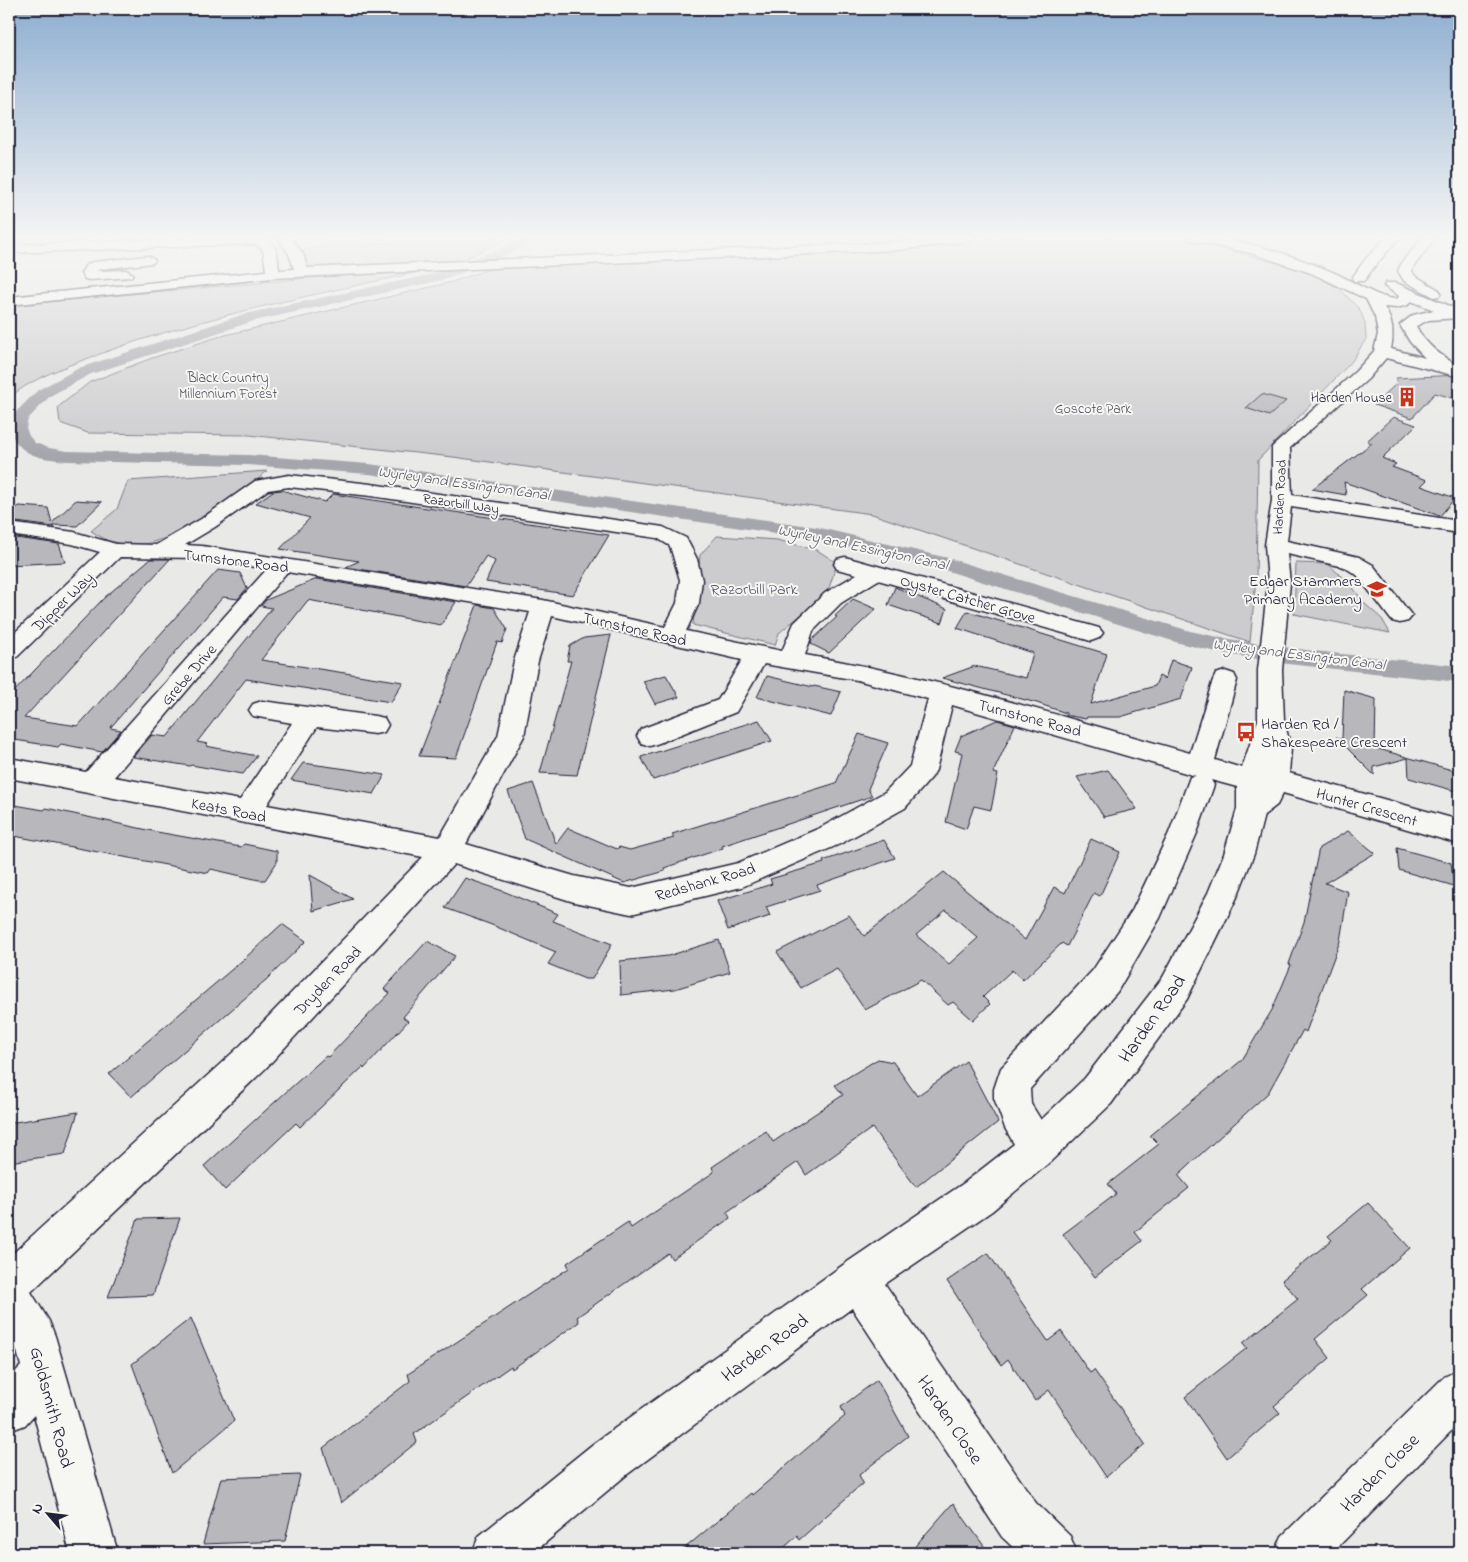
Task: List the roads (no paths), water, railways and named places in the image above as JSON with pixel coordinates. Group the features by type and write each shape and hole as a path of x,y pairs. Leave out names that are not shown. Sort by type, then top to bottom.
{"street":[{"path":"1379,310 1383,317 1386,334 1382,352 1456,371"},
{"path":"1383,317 1390,310"},
{"path":"1456,310 1416,318 1408,325 1411,334 1423,348 1456,371"},
{"name":"Harden Road","path":"496,1553 609,1460 857,1279 978,1197 1038,1148 1098,1091 1175,988 1222,897 1239,854 1259,790 1271,720 1270,670 1276,629 1279,583 1276,544 1282,500 1281,447 1362,375 1382,352"},
{"name":"Razorbill Way","path":"160,551 208,523 262,485 289,481 400,494 663,533 679,542 686,559 691,580 688,603 672,637"},
{"path":"1282,500 1459,528"},
{"name":"Turnstone Road","path":"9,529 74,538 115,550 202,552 543,607 757,655 856,672 999,708 1200,775 1259,790"},
{"path":"1276,544 1351,562 1365,570 1400,616"},
{"name":"Dipper Way","path":"9,651 115,550"},
{"name":"Oyster Catcher Grove","path":"845,564 1091,633"},
{"name":"Grebe Drive","path":"94,783 282,565"},
{"path":"791,661 802,628 833,598 876,572"},
{"name":"Dryden Road","path":"9,1284 253,1057 448,850 511,736 526,661 543,607"},
{"path":"650,736 727,706 757,655"},
{"path":"1038,1148 1012,1104 1010,1095 1014,1080 1105,981 1193,837 1200,775 1225,680"},
{"name":"Redshank Road","path":"448,850 574,889 630,901 742,874 830,836 894,800 922,770 942,694"},
{"path":"262,710 376,725"},
{"path":"247,812 311,716"},
{"name":"Keats Road","path":"9,768 448,850"},
{"name":"Hunter Crescent","path":"1259,790 1459,832"},
{"name":"Harden Close","path":"857,1279 1019,1520 1053,1553"},
{"name":"Goldsmith Road","path":"9,1296 34,1336 94,1553"},
{"path":"9,1409 44,1374"},
{"name":"Harden Close","path":"1299,1553 1459,1392"}],"waterway":[{"name":"Wyrley and Essington Canal","path":"283,310 250,317 85,371 44,393 20,418 17,428 21,438 29,447 46,453 67,456 247,460 369,469 816,533 941,562 1187,638 1221,646 1288,657 1459,674"}],"place":[{"name":"Harden House","path":"1407,397"},
{"name":"Edgar Stammers Primary Academy","path":"1377,589"},
{"name":"Harden Rd / Shakespeare Crescent","path":"1246,732"}],"park label":[{"name":"Black Country Millennium Forest","path":"228,386"},
{"name":"Goscote Park","path":"1093,408"},
{"name":"Razorbill Park","path":"754,588"}]}
